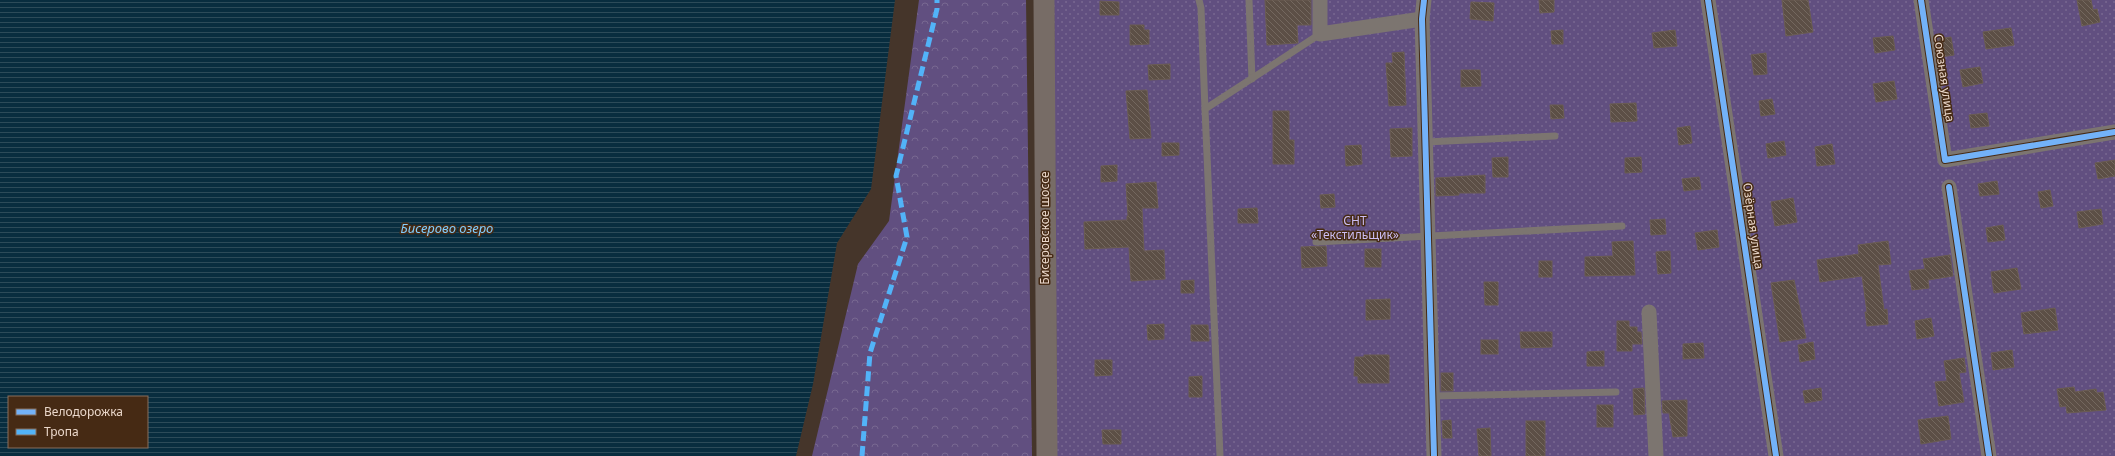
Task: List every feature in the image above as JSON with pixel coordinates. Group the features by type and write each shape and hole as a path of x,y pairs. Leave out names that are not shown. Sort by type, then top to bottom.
{"main road":[{"name":"Бисеровское шоссе","path":"1044,0 1047,456"}],"street":[{"path":"1320,0 1320,34 1422,19"},
{"path":"1424,0 1422,19 1434,456"},
{"name":"Озёрная улица","path":"1708,0 1776,456"},
{"name":"Союзная улица","path":"1921,0 1945,160 2115,132"},
{"path":"1949,186 1989,456"},
{"path":"1649,312 1656,456"}],"lane":[{"path":"1199,0 1201,8 1206,109 1220,456"},
{"path":"1248,0 1252,79"},
{"path":"1206,109 1320,34"},
{"path":"1426,142 1555,136"},
{"path":"1316,242 1622,226"},
{"path":"1432,396 1616,392"}],"green space":[{"path":"919,0 1026,0 1032,456 812,456 858,264 889,221"},
{"name":"СНТ «Текстильщик»","path":"1054,0 2115,0 2115,456 1057,456"}],"water":[{"name":"Бисерово озеро","path":"0,0 895,0 871,189 837,243 813,384 796,456 0,456"}],"building":[{"path":"1265,0 1311,0 1311,25 1297,25 1298,43 1267,45"},
{"path":"1539,0 1554,0 1554,12 1540,13"},
{"path":"1782,0 1808,0 1813,32 1786,36"},
{"path":"2077,0 2091,0 2093,10 2097,9 2100,22 2082,26"},
{"path":"1100,1 1119,2 1119,15 1100,15"},
{"path":"1471,2 1494,3 1493,21 1470,19"},
{"path":"1130,25 1144,25 1144,30 1149,30 1149,44 1130,45"},
{"path":"2011,28 2014,45 1986,49 1983,32"},
{"path":"1563,30 1563,44 1552,44 1551,31"},
{"path":"1675,30 1677,46 1654,48 1652,33"},
{"path":"1893,36 1895,50 1875,53 1873,38"},
{"path":"1951,37 1954,55 1941,57 1938,39"},
{"path":"1404,52 1406,105 1389,106 1386,63 1393,63 1392,53"},
{"path":"1766,53 1767,74 1754,75 1751,55"},
{"path":"1170,64 1170,79 1149,80 1148,65"},
{"path":"1980,67 1983,83 1963,87 1960,70"},
{"path":"1461,70 1480,70 1481,86 1461,87"},
{"path":"1894,81 1897,99 1876,102 1873,84"},
{"path":"1147,90 1151,138 1130,139 1126,91"},
{"path":"1772,99 1775,114 1761,116 1759,101"},
{"path":"1636,103 1637,121 1611,122 1610,104"},
{"path":"1550,105 1563,105 1564,118 1551,119"},
{"path":"1273,111 1289,111 1289,140 1294,140 1294,164 1273,164"},
{"path":"1987,113 1989,126 1971,128 1969,115"},
{"path":"1690,126 1692,143 1679,145 1677,128"},
{"path":"1412,128 1412,156 1391,157 1390,129"},
{"path":"1784,141 1786,155 1768,158 1766,144"},
{"path":"1162,143 1179,143 1179,155 1162,156"},
{"path":"1832,144 1835,164 1817,166 1815,147"},
{"path":"1361,145 1362,164 1346,166 1345,146"},
{"path":"1508,157 1508,177 1493,177 1492,158"},
{"path":"1641,157 1642,172 1625,173 1625,158"},
{"path":"2115,160 2115,176 2098,179 2095,163"},
{"path":"1117,165 1117,181 1101,182 1101,166"},
{"path":"1485,175 1485,193 1459,193 1459,195 1436,196 1436,178"},
{"path":"1699,177 1701,189 1684,191 1682,179"},
{"path":"1997,181 1999,194 1980,196 1978,184"},
{"path":"1156,182 1158,208 1142,208 1144,251 1164,250 1165,279 1131,281 1129,247 1085,249 1084,222 1127,220 1126,184"},
{"path":"2050,190 2053,206 2041,208 2038,192"},
{"path":"1334,194 1335,207 1321,208 1320,195"},
{"path":"1793,198 1797,222 1775,226 1771,202"},
{"path":"1257,208 1258,223 1238,223 1238,209"},
{"path":"2101,209 2103,224 2079,228 2077,212"},
{"path":"1665,219 1666,234 1651,235 1650,220"},
{"path":"2003,225 2005,240 1988,242 1986,228"},
{"path":"1717,230 1719,247 1698,250 1695,233"},
{"path":"1633,241 1635,275 1585,276 1585,257 1613,256 1612,242"},
{"path":"1888,241 1891,264 1878,265 1884,310 1887,309 1888,324 1867,326 1865,312 1867,312 1862,276 1820,282 1817,260 1859,254 1858,245"},
{"path":"1326,246 1327,266 1302,268 1301,247"},
{"path":"1365,249 1381,249 1381,267 1365,267"},
{"path":"1670,251 1671,273 1658,274 1656,252"},
{"path":"1950,255 1953,276 1928,280 1929,288 1912,290 1909,271 1925,269 1923,259"},
{"path":"1539,261 1552,261 1552,277 1539,277"},
{"path":"2017,268 2021,289 1994,293 1991,272"},
{"path":"1194,280 1194,293 1181,293 1181,281"},
{"path":"1794,280 1806,338 1780,342 1771,283"},
{"path":"1484,282 1498,282 1498,305 1485,305"},
{"path":"1390,299 1390,319 1366,320 1366,300"},
{"path":"2055,308 2058,330 2024,334 2021,313"},
{"path":"1931,318 1934,336 1917,339 1915,321"},
{"path":"1617,321 1629,321 1629,327 1637,327 1637,332 1641,332 1642,344 1632,344 1632,351 1617,351"},
{"path":"1164,324 1164,339 1148,340 1147,325"},
{"path":"1191,325 1208,325 1209,341 1191,341"},
{"path":"1520,332 1552,332 1552,347 1521,348"},
{"path":"1481,340 1498,340 1498,354 1481,354"},
{"path":"1813,342 1815,359 1800,362 1798,345"},
{"path":"1703,343 1704,358 1683,359 1683,344"},
{"path":"2012,350 2014,367 1993,370 1991,353"},
{"path":"1604,351 1604,366 1587,366 1587,352"},
{"path":"1364,355 1389,355 1389,383 1358,383 1358,376 1354,376 1355,357 1364,357"},
{"path":"1964,358 1966,372 1959,373 1964,402 1939,406 1935,382 1947,381 1944,361"},
{"path":"1095,360 1112,360 1112,375 1095,376"},
{"path":"1441,373 1453,373 1453,391 1441,391"},
{"path":"1202,376 1202,397 1189,397 1189,377"},
{"path":"2074,387 2075,392 2096,389 2097,393 2103,392 2106,410 2067,413 2066,406 2060,407 2057,389"},
{"path":"1644,388 1645,414 1634,415 1633,389"},
{"path":"1821,388 1822,400 1805,403 1803,391"},
{"path":"1687,400 1687,436 1673,437 1669,413 1663,413 1662,401"},
{"path":"1597,405 1613,405 1613,427 1597,427"},
{"path":"1948,416 1951,439 1921,444 1918,420"},
{"path":"1451,420 1452,438 1443,438 1442,421"},
{"path":"1526,421 1545,421 1545,456 1526,456"},
{"path":"1490,428 1491,456 1479,456 1477,429"},
{"path":"1102,430 1121,430 1121,444 1103,444"}],"marked path":[{"path":"862,456 870,353 907,237 896,176 937,9 937,0"}],"cycle path":[{"path":"1424,0 1422,19 1434,456"},
{"path":"1708,0 1776,456"},
{"path":"1921,0 1945,160 2115,132"},
{"path":"1949,187 1989,456"}]}
